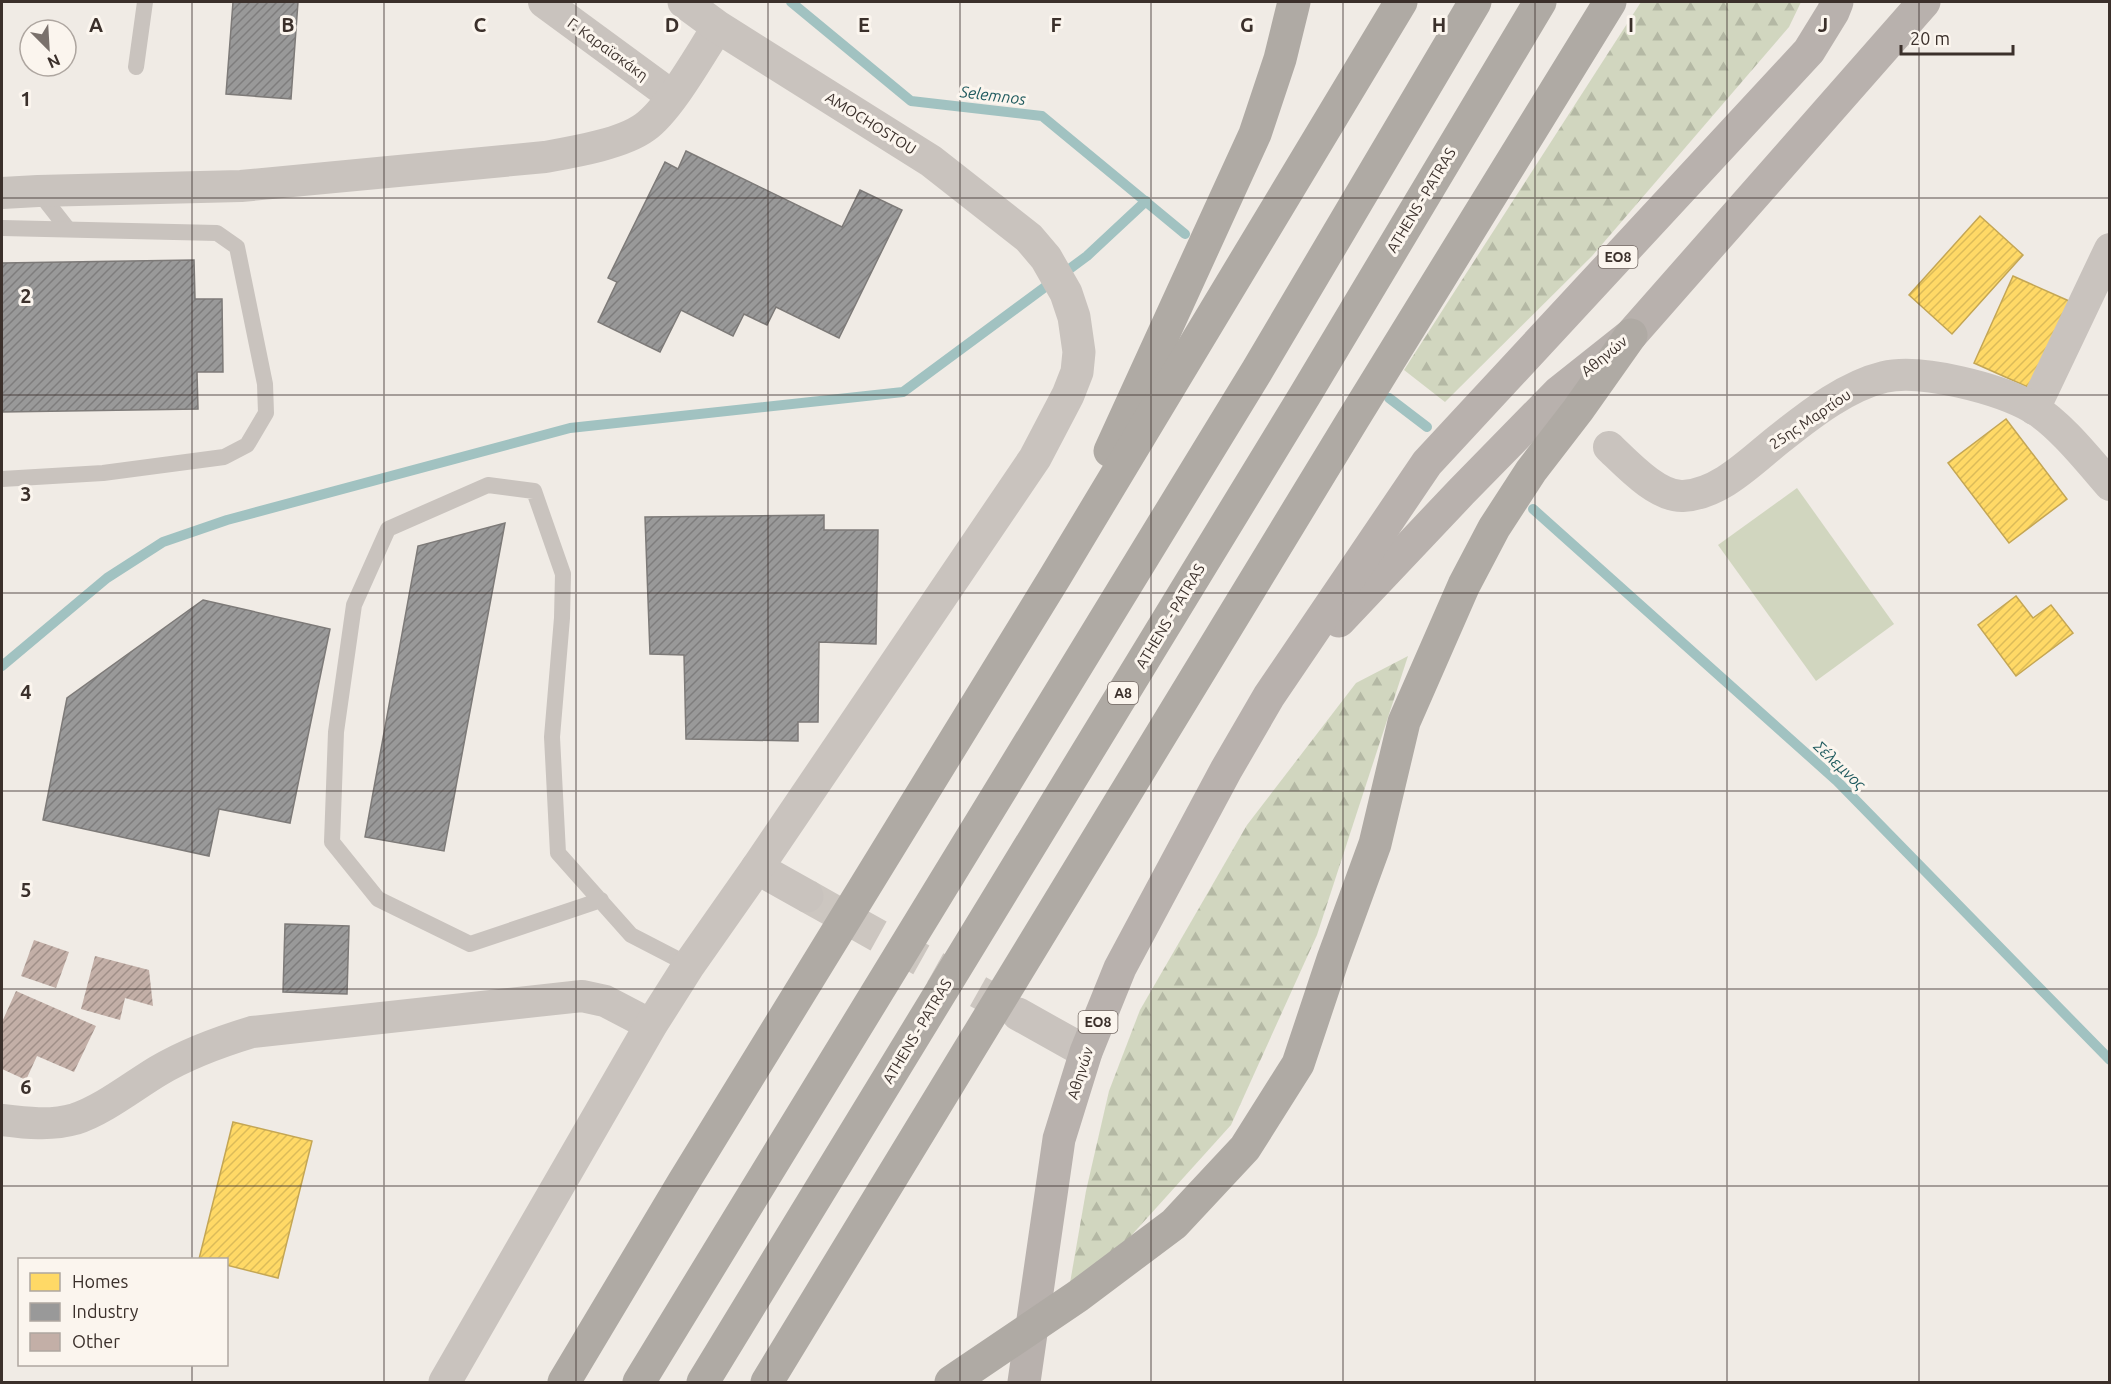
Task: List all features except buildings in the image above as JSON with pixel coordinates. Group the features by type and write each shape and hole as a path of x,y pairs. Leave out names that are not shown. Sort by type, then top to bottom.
{"highway":[{"path":"1055,577 1149,363 1255,134 1280,59 1294,2"},
{"path":"564,1383 689,1173 1055,577 1401,2"},
{"path":"639,1383 1258,369 1475,2"},
{"name":"ATHENS - PATRAS","path":"703,1383 1305,395 1540,2"},
{"path":"767,1383 1352,421 1610,2"},
{"path":"951,1383 1078,1296 1174,1224 1245,1148 1298,1064 1333,959 1376,844 1404,722 1440,639 1494,528 1531,471 1631,335"}],"main road":[{"name":"Αθηνών","path":"1024,1383 1059,1139 1086,1052 1120,968 1226,770 1269,696 1427,463 1809,51 1837,2"},
{"name":"Αθηνών","path":"1269,696 1461,492 1558,393 1631,335 1924,2"}],"street":[{"name":"Γ. Καραϊσκάκη","path":"544,2 672,96"},
{"name":"AMOCHOSTOU","path":"446,1383 651,1025 1035,458 1068,395 1077,372 1079,352 1072,309 1056,273 1029,238 931,161 718,27 684,2"},
{"path":"2,193 38,190 241,186 544,157 591,147 633,134 654,120 718,27"},
{"path":"2034,409 2109,249"},
{"name":"25ης Μαρτίου","path":"1609,447 1656,488 1669,494 1683,496 1701,492 1741,470 1804,420 1859,387 1884,377 1907,374 1935,377 2004,396 2034,409 2068,439 2109,485"},
{"path":"758,868 807,896"},
{"path":"2,1120 44,1124 75,1119 188,1055 252,1032 582,996 605,1001 651,1025"},
{"path":"1018,1014 1086,1052"}],"lane":[{"path":"136,67 145,2"},
{"path":"38,190 67,228"},
{"path":"2,228 217,232 237,247 265,384 266,413 247,445 224,458 103,473 2,479"},
{"path":"601,900 470,944 378,899 332,842 336,732 354,605 388,529 488,485 534,491 563,573 562,618 552,737 558,853 601,900 631,935 689,966"}],"green space":[{"path":"1641,2 1801,2 1789,27 1592,256 1445,402 1404,370"},
{"path":"1797,488 1894,624 1816,681 1718,545"},
{"path":"1408,656 1317,935 1231,1125 1120,1248 1070,1283 1086,1191 1109,1091 1140,1010 1247,825 1356,683"}],"waterway":[{"name":"Selemnos","path":"791,2 911,101 1042,116 1185,234"},
{"path":"2,666 107,578 163,542 227,520 570,428 903,392 1087,256 1146,201"},
{"name":"Σέλεμνος","path":"1389,398 1427,427"},
{"name":"Σέλεμνος","path":"1533,509 1837,781 2110,1060"}],"tunnel":[{"path":"807,896 1018,1014"}]}
